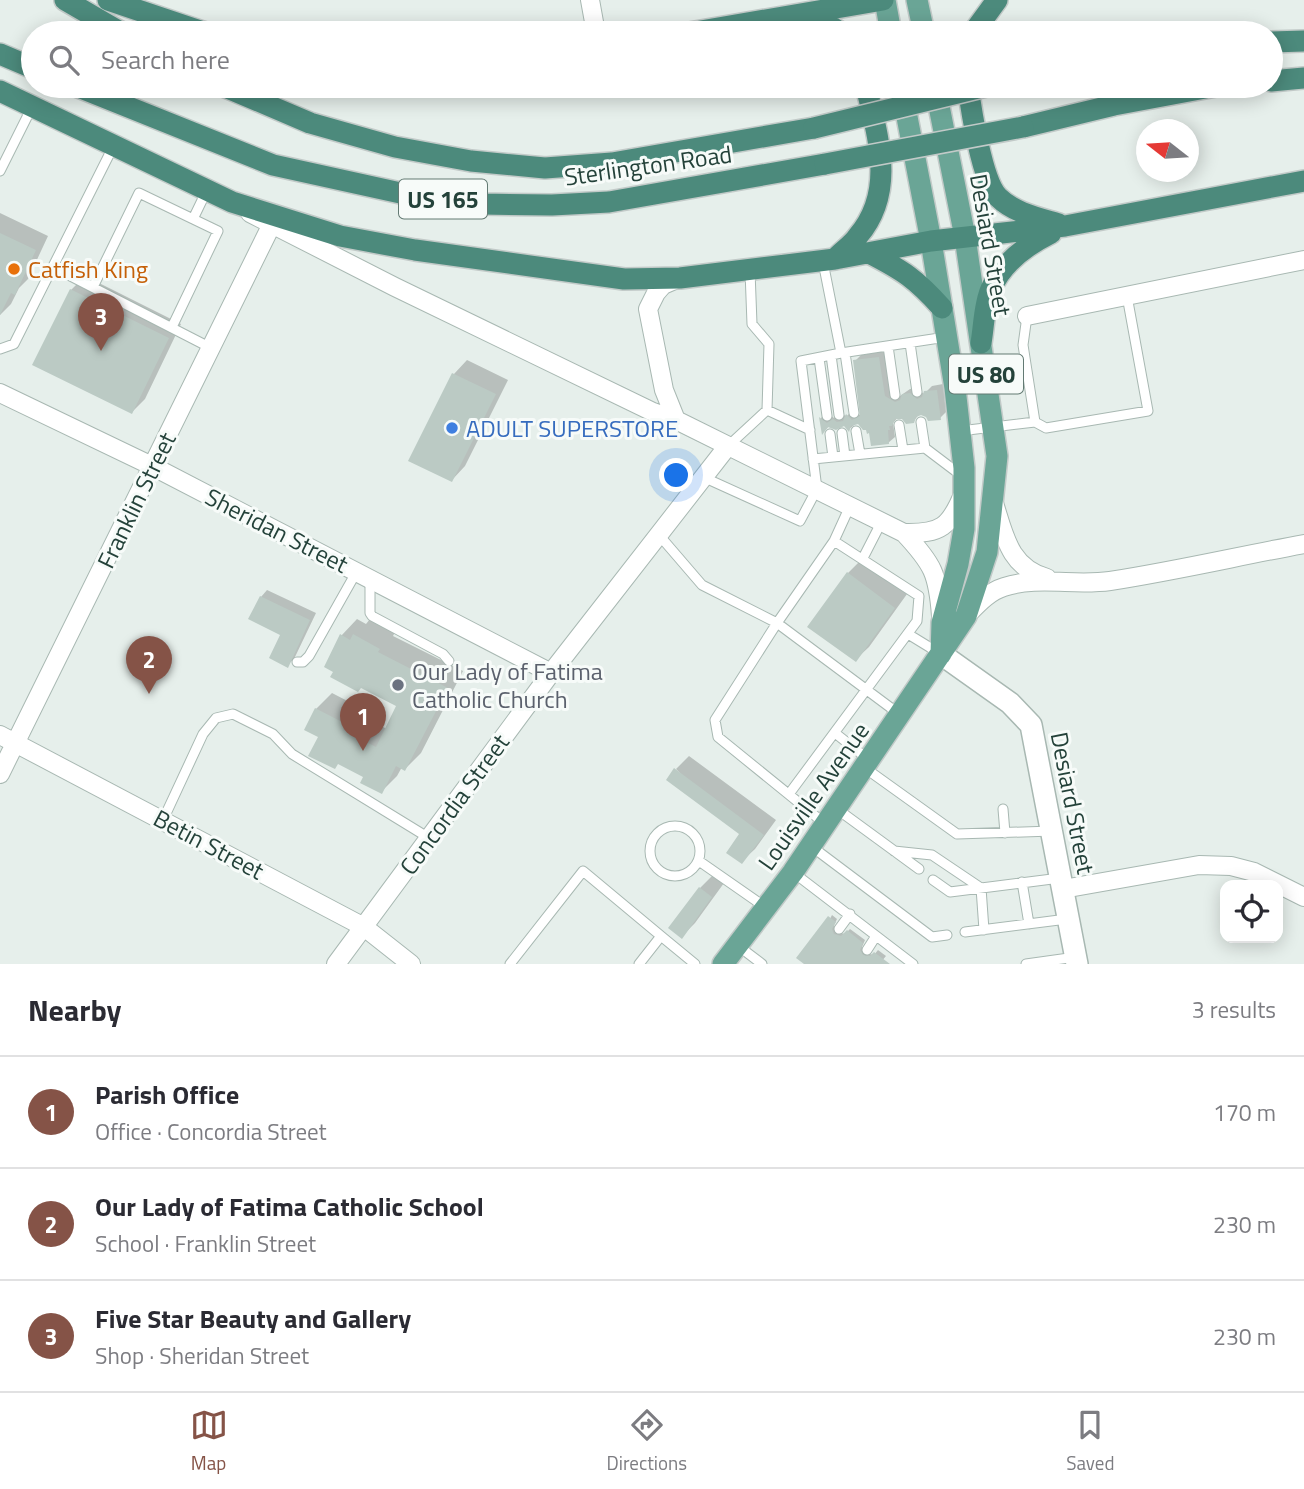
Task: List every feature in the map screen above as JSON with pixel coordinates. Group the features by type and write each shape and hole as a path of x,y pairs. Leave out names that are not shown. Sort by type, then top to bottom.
{"highway":[{"path":"65,0 101,21"},
{"path":"108,0 170,21"},
{"path":"750,21 826,6 884,0"},
{"path":"982,21 998,0"},
{"path":"795,12 819,21"},
{"path":"1283,42 1304,41"},
{"path":"0,54 21,63"},
{"path":"1283,80 1304,78"},
{"path":"0,91 232,202 352,238 532,268 624,279 680,278 829,259 931,241 1065,226 1304,181"},
{"name":"Sterlington Road","path":"106,98 273,164 405,194 481,204 552,205 609,202 825,164 1023,127 1152,98"},
{"name":"Sterlington Road","path":"252,98 310,122 395,146 471,161 545,168 612,163 814,128 937,98"},
{"path":"829,259 858,236 874,212 881,195 882,177 877,137 869,98"},
{"path":"969,98 971,117 989,180 998,197 1022,212 1065,226"},
{"path":"981,343 991,289 1005,268 1029,244 1065,226"},
{"path":"869,253 905,271 921,284 942,308"}],"main road":[{"path":"884,0 888,21"},
{"path":"917,0 921,21"},
{"name":"US 80","path":"903,98 947,337 965,483 964,529 958,564 942,623 941,654"},
{"name":"Desiard Street","path":"937,98 965,237 997,456 987,552 966,616 941,654"},
{"name":"Louisville Avenue","path":"723,964 793,872 941,654"}],"street":[{"path":"590,0 594,21"},
{"path":"232,202 271,226 653,412 676,420 904,533 923,553 934,571 942,623"},
{"name":"Franklin Street","path":"0,774 8,738 152,466 271,226"},
{"path":"1027,316 1304,260"},
{"path":"649,309 663,285 680,278"},
{"path":"624,279 642,295 649,309 664,390 676,420"},
{"name":"Sheridan Street","path":"0,393 152,466 551,673"},
{"name":"Concordia Street","path":"337,964 551,673 727,447"},
{"path":"904,533 926,534 940,528 959,505 965,483"},
{"path":"993,499 1010,552 1032,574 1067,583"},
{"path":"966,616 983,599 1000,588 1023,582 1108,581 1304,544"},
{"name":"Desiard Street","path":"941,654 1010,703 1031,725 1077,960"},
{"name":"Betin Street","path":"8,738 364,926 411,964"},
{"path":"1062,883 1199,865 1231,866 1254,872 1304,897"}],"lane":[{"path":"0,171 32,106"},
{"path":"0,349 14,344 114,145"},
{"path":"193,219 207,190"},
{"path":"93,287 139,193 218,231 172,327"},
{"path":"829,259 839,354 839,415"},
{"path":"53,267 211,348"},
{"path":"727,447 767,410 769,344 752,324 750,269"},
{"path":"960,432 1035,422 1046,428 1148,411 1127,296"},
{"path":"1027,316 1023,345 1035,422"},
{"path":"703,477 800,521 817,489 801,361 947,337"},
{"path":"910,343 917,392"},
{"path":"888,346 895,395"},
{"path":"839,354 854,413"},
{"path":"819,358 827,416"},
{"path":"767,410 810,430"},
{"path":"921,422 925,448 965,483"},
{"path":"899,425 903,450"},
{"path":"856,431 860,454"},
{"path":"842,433 845,456"},
{"path":"830,434 833,457"},
{"path":"813,459 925,448"},
{"path":"850,506 834,541 776,623 715,720 718,737 789,794 894,851 919,869"},
{"path":"863,558 882,522"},
{"path":"659,534 702,585 776,623 901,715"},
{"path":"789,794 917,621 919,596 834,541"},
{"path":"364,575 372,616 443,654 449,661"},
{"path":"297,663 303,662 309,656 364,575"},
{"path":"908,634 941,654"},
{"path":"163,820 203,734 216,718 233,714 273,734 292,754 429,838"},
{"path":"835,733 867,764 957,834 1052,831"},
{"path":"1003,809 1005,833"},
{"path":"663,828 686,828 697,838 700,846 698,861 687,874 669,876 655,867 651,859 652,841 663,828"},
{"path":"811,846 932,937 947,935"},
{"path":"894,851 932,855 981,888"},
{"path":"698,861 767,908"},
{"path":"510,964 583,871 695,964"},
{"path":"793,872 913,964"},
{"path":"933,880 950,892 1022,882 1062,883"},
{"path":"1022,882 1029,924"},
{"path":"981,888 984,930"},
{"path":"839,929 850,914"},
{"path":"965,932 1069,918"},
{"path":"639,964 661,936"},
{"path":"867,950 876,936"},
{"path":"737,946 762,964"},
{"path":"1026,964 1077,960"}],"building":[{"name":"Catfish King","path":"0,233 36,250 15,295 11,293 0,315"},
{"path":"70,289 169,338 132,414 32,365"},
{"path":"879,357 885,396 895,402 900,400 902,394 910,393 917,399 922,397 924,391 937,390 941,420 928,421 921,415 916,417 914,423 906,424 902,419 895,419 888,430 889,444 871,446 869,433 858,424 851,426 849,432 844,426 836,430 828,427 822,435 819,417 827,423 833,419 837,422 843,421 846,414 852,420 860,416 853,360"},
{"name":"ADULT SUPERSTORE","path":"452,373 496,394 452,482 408,461"},
{"path":"847,572 895,608 856,662 807,627"},
{"path":"260,596 310,620 288,668 269,658 280,635 248,619"},
{"path":"340,634 350,640 353,634 380,649 378,652 448,688 405,771 396,766 382,794 360,783 363,777 338,764 335,769 308,756 318,737 304,730 315,708 346,724 343,730 376,747 396,706 361,688 358,692 330,677 333,672 324,667"},
{"path":"674,768 764,835 742,864 726,853 739,834 666,780"},
{"path":"699,887 712,897 682,939 668,928"},
{"path":"828,916 836,922 832,929 834,934 841,936 847,930 863,943 860,950 863,955 870,956 874,952 890,964 804,964 796,958"}],"place":[{"name":"Catfish King","path":"14,269"},
{"name":"Five Star Beauty and Gallery","path":"101,351"},
{"name":"ADULT SUPERSTORE","path":"452,428"},
{"name":"Our Lady of Fatima Catholic Church","path":"398,685"},
{"name":"Our Lady of Fatima Catholic School","path":"149,694"},
{"name":"Parish Office","path":"363,751"}]}
